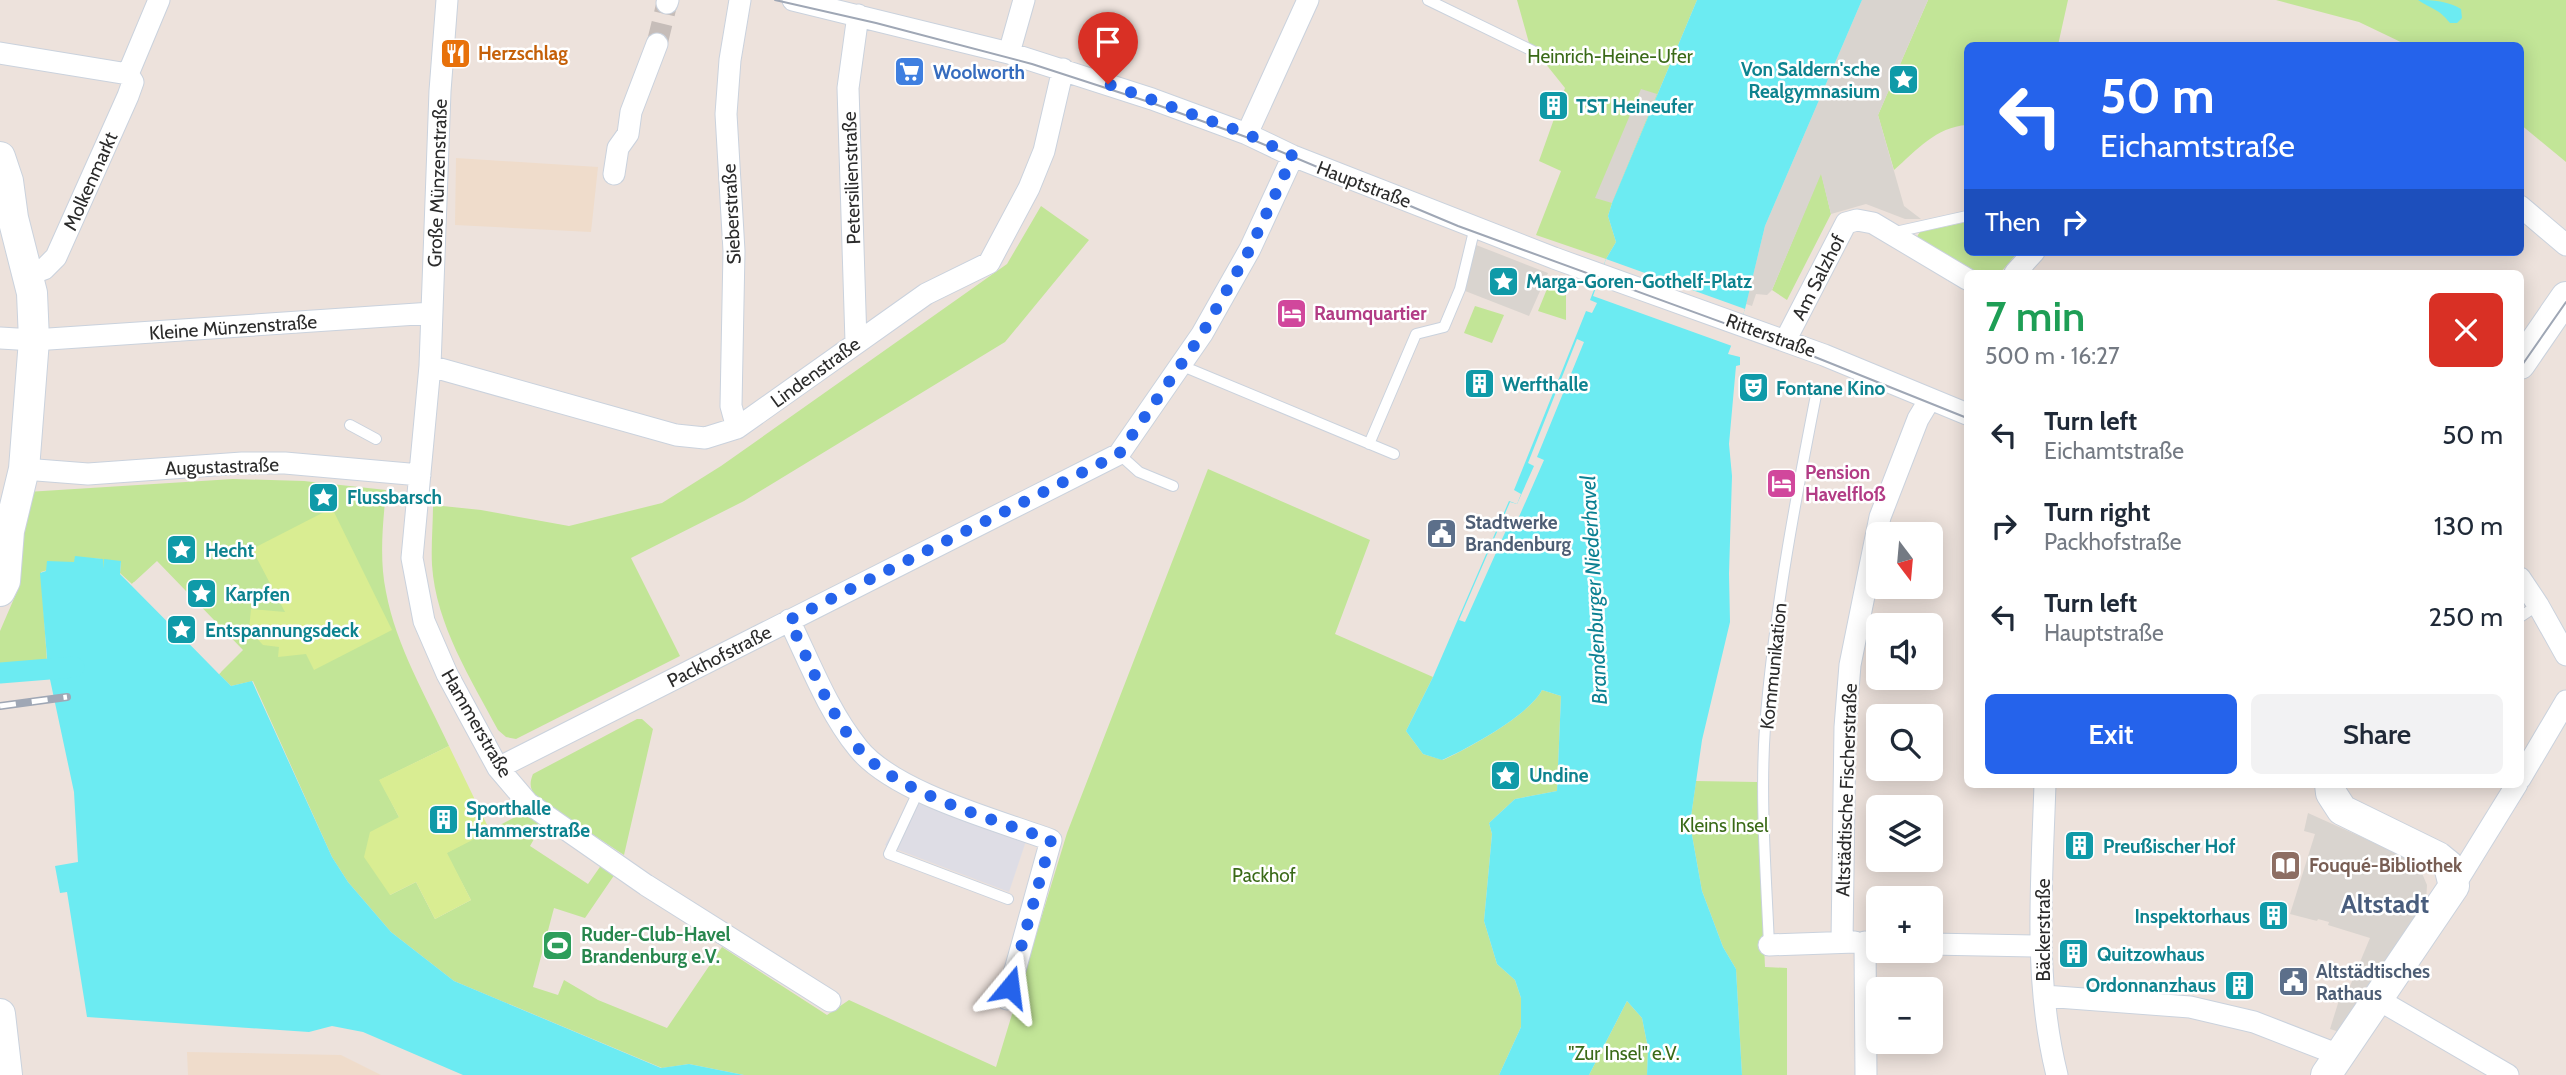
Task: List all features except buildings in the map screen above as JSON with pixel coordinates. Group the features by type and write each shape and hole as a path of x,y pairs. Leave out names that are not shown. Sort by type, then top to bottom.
{"street":[{"name":"Molkenmarkt","path":"28,275 44,269 56,257 128,96 133,82 128,74 159,0"},
{"name":"Große Münzenstraße","path":"430,366 442,50 447,0"},
{"name":"Sieberstraße","path":"737,428 731,406 734,251 726,114 740,0"},
{"name":"Hauptstraße","path":"793,0 1009,53 1063,69 1247,134 1293,156 1572,265"},
{"path":"1247,134 1308,0"},
{"path":"1009,53 1021,10"},
{"name":"Petersilienstraße","path":"856,342 848,88 858,15"},
{"path":"614,174 618,148 628,134 631,112 657,44"},
{"path":"0,53 128,74"},
{"name":"Lindenstraße","path":"430,366 677,435 705,438 737,428 926,294 989,263 1029,188 1044,151 1063,69"},
{"name":"Packhofstraße","path":"498,768 1119,454 1202,334 1250,249 1293,156"},
{"path":"0,158 8,181 13,218 32,293 34,340 24,469 5,531 5,581 0,591"},
{"path":"2524,209 2566,245"},
{"name":"Am Salzhof","path":"1785,341 1846,223 1857,220 1873,223 1891,233"},
{"path":"1891,233 1964,277"},
{"path":"2018,270 2030,256"},
{"name":"Ritterstraße","path":"1572,265 1749,327 1964,413"},
{"path":"2524,358 2566,297"},
{"name":"Kleine Münzenstraße","path":"0,338 34,340 432,313"},
{"name":"Hammerstraße","path":"430,366 412,558 424,621 447,674 498,768 528,803 578,839 830,1002"},
{"name":"Altstädtische Fischerstraße","path":"1842,942 1845,727 1850,665 1880,516 1918,419 1930,399"},
{"name":"Augustastraße","path":"24,469 88,474 242,463 285,463 420,475"},
{"path":"2524,584 2566,655"},
{"path":"789,620 838,720 860,750 918,792 1051,840 1007,999"},
{"path":"2524,772 2566,701"},
{"name":"Bäckerstraße","path":"2045,788 2039,946 2057,1075"},
{"path":"2330,788 2342,810 2438,857 2449,866 2454,886"},
{"path":"2044,996 2190,1007 2254,1022 2333,1065 2454,886 2515,788"},
{"path":"1769,946 1866,942"},
{"path":"1943,944 2039,946"},
{"path":"1866,1075 1870,963"},
{"path":"2379,1000 2508,1075"},
{"path":"0,1014 7,1075"}],"lane":[{"path":"1428,0 1537,53"},
{"path":"1891,233 1964,217"},
{"path":"1369,443 1400,363 1416,334 1444,327 1460,289 1475,227"},
{"path":"1180,365 1394,454"},
{"name":"Kommunikation","path":"1769,946 1764,806 1765,729 1785,557 1817,390"},
{"path":"350,425 376,439"},
{"path":"1119,454 1139,472 1173,486"},
{"path":"2524,614 2538,605"},
{"path":"918,792 889,854 1008,899"}],"shaded area":[{"path":"1862,0 1928,0 1878,115 1904,206 1921,219 1905,219 1866,204 1831,214 1821,174 1772,290 1767,295 1756,294 1752,306 1746,304 1765,226"},
{"path":"1641,89 1657,94 1612,203 1595,198"},
{"path":"456,158 598,167 591,232 455,225"},
{"name":"Marga-Goren-Gothelf-Platz","path":"1471,243 1548,273 1529,316 1460,289"},
{"path":"911,798 1026,841 1009,892 885,845"},
{"path":"2308,813 2418,864 2427,885 2426,903 2346,1034 2330,1029 2340,997 2345,998 2370,938 2328,925 2329,922 2290,914 2315,834 2304,831"},
{"path":"187,1052 341,1055 381,1075 188,1075"}],"green space":[{"name":"Heinrich-Heine-Ufer","path":"1517,0 1697,0 1612,203 1608,216 1616,242 1606,259 1536,235 1561,171 1539,161 1565,88 1529,43"},
{"path":"1928,0 2068,0 2059,42 1964,42 1964,126 1936,135 1894,170 1878,115"},
{"path":"2276,0 2566,0 2566,162 2524,127 2524,42 2401,42 2359,22"},
{"path":"1821,172 1831,214 1787,300 1772,290"},
{"path":"1041,206 1089,240 1005,342 744,501 631,558 680,656 516,739 506,737 498,730 456,651 440,609 432,565 433,505 481,510 569,526 662,503 721,466 1007,264"},
{"path":"1964,223 1964,256 2015,256 2003,270 1971,270 1919,242 1916,238 1920,232"},
{"path":"1549,284 1566,290 1566,320 1538,311"},
{"path":"1475,306 1504,315 1492,343 1464,333"},
{"name":"Packhof","path":"1208,469 1370,540 1335,634 1433,677 1406,731 1423,754 1443,760 1512,720 1535,700 1542,690 1561,696 1557,791 1515,799 1489,823 1492,834 1484,921 1497,964 1515,980 1521,998 1521,1027 1499,1075 744,1075 689,1064 662,1068 454,981 391,932 348,882 332,857 253,681 231,686 219,674 243,650 157,561 132,584 120,573 121,562 102,570 102,559 75,557 75,562 41,572 47,662 0,663 0,631 19,587 27,492 233,479 304,481 386,490 382,554 391,612 413,670 449,746 380,780 399,817 390,895 416,882 435,919 471,900 446,853 525,812 542,825 530,846 588,884 602,864 615,874 585,918 554,908 533,987 558,995 564,980 598,1000 667,1028 722,947 827,1015 849,1000 996,1067 1067,833"},
{"path":"332,508 392,630 314,670 306,654 278,657 279,647 263,645 249,630 251,609 285,612 252,549"},
{"path":"637,719 642,719 653,729 624,855 536,797 531,784 533,774"},
{"path":"449,746 490,831 447,853 471,900 435,919 416,882 390,895 364,857 370,832 399,817 379,780"},
{"name":"Kleins Insel","path":"1696,781 1757,782 1765,967 1787,968 1787,1075 1742,1075 1736,969 1723,947 1702,891 1690,824"},
{"name":"\"Zur Insel\" e.V.","path":"1627,1001 1642,1018 1648,1048 1647,1075 1589,1075"}],"water":[{"name":"Brandenburger Niederhavel","path":"1697,0 1862,0 1765,226 1745,309 1728,354 1740,357 1740,365 1736,366 1729,444 1732,476 1730,622 1702,740 1690,824 1702,891 1723,947 1736,969 1742,1075 1647,1075 1648,1048 1642,1018 1627,1001 1589,1075 1499,1075 1521,1027 1521,998 1515,980 1497,964 1484,921 1492,834 1489,823 1515,799 1557,791 1561,696 1542,690 1525,710 1512,720 1442,760 1423,754 1406,731 1433,677 1509,501 1517,504 1521,494 1514,490 1586,311 1592,313 1597,303 1590,300 1606,259 1616,242 1608,216 1612,203"},
{"path":"2418,0 2456,6 2461,9 2462,18 2457,23 2450,23 2439,12"},
{"path":"75,556 103,559 103,569 104,559 121,561 120,574 231,686 252,681 332,857 348,882 391,932 454,981 661,1068 689,1064 744,1075 463,1075 363,1032 332,1026 309,1032 87,1017 67,892 60,893 55,866 78,862 74,792 48,670 40,573 46,571 47,561 74,562"}],"pier":[{"path":"1606,259 1745,309 1732,346 1593,296"},
{"path":"1577,339 1584,342 1537,457 1544,460 1518,519 1512,517 1465,622 1459,620 1510,502 1517,504 1534,466 1528,463"},
{"path":"134,582 221,672 219,674 132,584"}],"waterway":[{"path":"0,673 74,667"}],"tunnel":[{"path":"657,44 667,3"}],"tram line":[{"path":"775,0 1032,64 1152,103 1246,137 1458,226 1795,349 1964,417"},
{"path":"2524,362 2566,302"}],"railway":[{"path":"0,706 67,697"}],"place":[{"name":"Herzschlag","path":"455,53"},
{"name":"Woolworth","path":"910,72"},
{"name":"Von Saldern'sche Realgymnasium","path":"1903,80"},
{"name":"TST Heineufer","path":"1553,106"},
{"name":"Marga-Goren-Gothelf-Platz","path":"1503,281"},
{"name":"Raumquartier","path":"1291,313"},
{"name":"Werfthalle","path":"1479,384"},
{"name":"Fontane Kino","path":"1753,388"},
{"name":"Pension Havelfloß","path":"1782,483"},
{"name":"Flussbarsch","path":"324,497"},
{"name":"Stadtwerke Brandenburg","path":"1442,533"},
{"name":"Hecht","path":"182,550"},
{"name":"Karpfen","path":"202,594"},
{"name":"Entspannungsdeck","path":"182,630"},
{"name":"Undine","path":"1506,775"},
{"name":"Sporthalle Hammerstraße","path":"443,819"},
{"name":"Preußischer Hof","path":"2080,846"},
{"name":"Fouqué-Bibliothek","path":"2286,865"},
{"name":"Inspektorhaus","path":"2273,916"},
{"name":"Ruder-Club-Havel Brandenburg e.V.","path":"558,945"},
{"name":"Quitzowhaus","path":"2074,954"},
{"name":"Altstädtisches Rathaus","path":"2293,982"},
{"name":"Ordonnanzhaus","path":"2239,985"}],"district":[{"name":"Altstadt","path":"2385,904"}],"route":[{"path":"1010,987 1051,840 918,792 860,750 838,720 789,620 1119,454 1202,334 1250,249 1293,156 1247,134 1108,84"}]}
